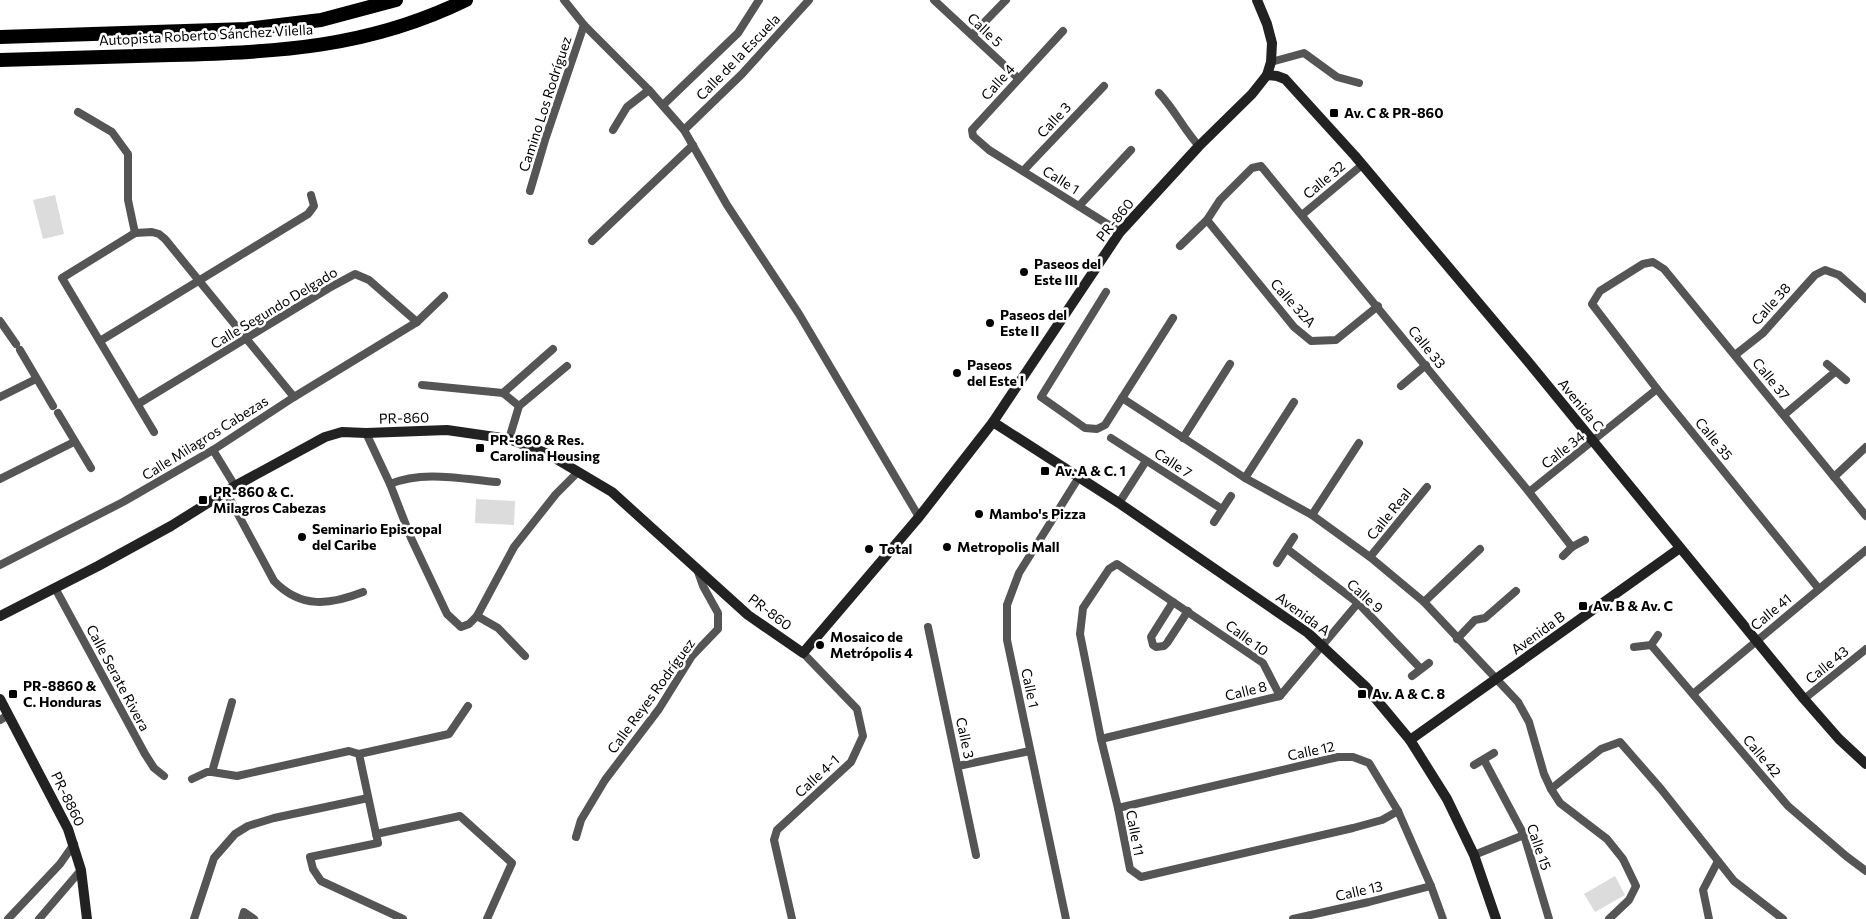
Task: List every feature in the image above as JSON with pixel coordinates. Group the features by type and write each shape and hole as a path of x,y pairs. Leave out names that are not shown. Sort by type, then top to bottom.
{"highway":[{"name":"Autopista Roberto Sánchez Vilella","path":"0,37 247,29 321,20 396,0"},
{"name":"Autopista Roberto Sánchez Vilella","path":"0,60 229,53 304,47 342,42 399,28 466,0"}],"street":[{"path":"564,0 584,25 649,90 684,130 727,205 799,314 919,517"},
{"path":"662,105 738,33 760,0"},
{"name":"Calle de la Escuela","path":"684,130 742,74 809,0"},
{"name":"Calle 5","path":"934,0 1018,78"},
{"path":"972,35 1006,0"},
{"name":"PR-860","path":"2,616 171,526 231,489 325,437 342,432 366,434 447,430 509,439 548,454 612,492 748,614 803,653 919,517 993,422 1120,232 1199,146 1252,94 1267,75 1271,62 1272,43 1267,24 1257,0"},
{"name":"Camino Los Rodríguez","path":"530,191 545,140 584,25"},
{"name":"Calle 4","path":"989,150 973,136 972,130 1063,31"},
{"path":"1271,62 1304,53 1337,77 1359,83"},
{"name":"Avenida C","path":"1267,75 1285,79 1362,164 1804,700 1839,739 1866,764"},
{"name":"Calle 3","path":"1024,171 1104,86"},
{"path":"613,130 627,107 649,90"},
{"path":"1159,93 1199,146"},
{"path":"78,112 112,132 128,154 128,200 135,233"},
{"path":"592,241 693,145"},
{"name":"Calle 1","path":"989,150 1120,232"},
{"path":"1079,206 1131,150"},
{"name":"Calle 32","path":"1302,214 1362,164"},
{"name":"Calle 33","path":"1207,220 1220,200 1252,168 1261,166 1378,306 1572,547"},
{"path":"100,341 308,214 314,206 311,195"},
{"path":"1180,246 1207,220"},
{"name":"Calle 32A","path":"1207,220 1294,327 1311,341 1336,340 1378,306"},
{"path":"154,432 62,278 135,233 152,232 159,234 294,398"},
{"name":"Calle 35","path":"1653,262 1643,264 1600,291 1592,304 1657,389 1819,588"},
{"name":"Calle 37","path":"1653,262 1664,269 1866,516"},
{"name":"Calle 38","path":"1735,355 1763,333 1815,275 1825,270 1838,275 1866,299"},
{"name":"Calle Segundo Delgado","path":"138,404 356,274 369,280 417,322"},
{"path":"1106,292 1041,397 1085,428 1097,429 1106,425 1173,318"},
{"name":"Calle Milagros Cabezas","path":"0,564 123,502 213,450 417,322 444,296"},
{"path":"0,321 18,347 53,406"},
{"path":"503,393 553,349"},
{"path":"1183,438 1230,364"},
{"path":"1827,364 1846,380"},
{"path":"1401,386 1426,365"},
{"path":"509,439 519,406 567,366"},
{"path":"1784,415 1835,372"},
{"path":"0,397 36,379"},
{"path":"422,384 503,393 519,406"},
{"name":"Calle 34","path":"1529,492 1657,389"},
{"path":"1122,398 1245,478 1312,515 1370,557 1424,602 1518,702 1529,722 1544,774 1551,789 1560,803 1607,839 1623,859 1636,886 1629,900 1609,919"},
{"path":"1245,478 1294,402"},
{"path":"58,413 91,468"},
{"name":"Avenida A","path":"993,422 1119,503 1323,645 1366,687 1410,740 1448,798 1474,855 1496,919"},
{"path":"366,434 390,484 411,538 447,614 461,627 469,624 476,616 514,547 556,494 578,472"},
{"name":"Calle 7","path":"1111,438 1222,509"},
{"path":"0,479 74,442"},
{"path":"1312,515 1360,443"},
{"path":"1834,477 1866,447"},
{"path":"213,450 274,582 282,590 308,602 326,603 363,592"},
{"path":"1119,503 1146,460"},
{"path":"390,484 403,478 422,476 496,482"},
{"name":"Calle 1","path":"1066,919 1007,640 1007,605 1019,573 1079,477"},
{"name":"Calle Real","path":"1370,557 1427,487"},
{"path":"1214,522 1231,496"},
{"path":"1277,563 1294,537"},
{"path":"1563,556 1572,547 1585,540"},
{"name":"Avenida B","path":"1410,740 1680,548"},
{"path":"1424,602 1480,549"},
{"name":"Calle 9","path":"1287,550 1358,603 1420,668"},
{"name":"Calle 41","path":"1693,694 1866,550"},
{"name":"Calle 10","path":"1113,566 1116,564 1263,663 1280,696"},
{"name":"Calle 11","path":"1113,566 1109,568 1083,608 1080,634 1100,739 1118,808 1130,868 1141,877 1352,828 1382,820 1398,811"},
{"name":"Calle Reyes Rodríguez","path":"576,837 581,820 605,780 659,709 692,656 718,629 718,613 703,586 697,569"},
{"name":"Calle Serate Rivera","path":"55,588 154,768 164,776"},
{"path":"1457,639 1475,620 1485,618 1516,592"},
{"path":"1173,602 1151,637 1151,641 1156,647 1164,646 1167,643 1188,611"},
{"name":"Calle 8","path":"1100,739 1280,696 1358,603"},
{"path":"476,616 498,628 525,656"},
{"name":"Calle 3","path":"928,627 976,854"},
{"path":"1634,647 1651,645 1658,635"},
{"name":"Calle 42","path":"1651,645 1788,806 1866,871"},
{"name":"Calle 43","path":"1804,700 1866,649"},
{"name":"Calle 4-1","path":"792,919 774,840 777,830 850,762 863,736 857,709 803,653"},
{"path":"1412,676 1429,663"},
{"name":"PR-8860","path":"0,699 4,718 60,810 74,844 82,870 87,919"},
{"path":"212,772 232,702"},
{"path":"192,779 206,772 237,776 349,751 360,754 449,734 468,706"},
{"path":"1551,789 1601,748 1620,742 1662,789 1734,881 1783,919"},
{"path":"958,766 1030,751"},
{"path":"1474,765 1494,753"},
{"path":"360,754 378,843 310,858 311,864 321,881 403,919"},
{"name":"Calle 12","path":"1118,808 1338,757 1353,757 1369,763 1398,811 1431,886 1443,919"},
{"name":"Calle 15","path":"1484,760 1524,835 1549,919"},
{"path":"194,919 214,858 235,834 248,826 274,818 368,798"},
{"path":"376,834 460,816 512,863 487,919"},
{"path":"1474,855 1524,835"},
{"path":"8,919 60,864 74,844"},
{"path":"1709,919 1703,890 1718,861"},
{"path":"39,919 82,870"},
{"name":"Calle 13","path":"1293,919 1431,886"},
{"path":"242,919 244,912 254,919"}],"shaded area":[{"path":"55,195 64,234 43,239 33,200"},
{"path":"476,499 515,501 514,525 475,523"},
{"path":"1615,876 1625,895 1595,912 1584,894"}],"place":[{"name":"Av. C & PR-860","path":"1334,113"},
{"name":"Paseos del Este III","path":"1024,272"},
{"name":"Paseos del Este II","path":"990,323"},
{"name":"Paseos del Este I","path":"957,373"},
{"name":"PR-860 & Res. Carolina Housing","path":"480,448"},
{"name":"Av. A & C. 1","path":"1045,471"},
{"name":"PR-860 & C. Milagros Cabezas","path":"203,500"},
{"name":"Mambo's Pizza","path":"979,514"},
{"name":"Seminario Episcopal del Caribe","path":"302,537"},
{"name":"Metropolis Mall","path":"947,547"},
{"name":"Total","path":"869,549"},
{"name":"Av. B & Av. C","path":"1583,606"},
{"name":"Mosaico de Metrópolis 4","path":"820,645"},
{"name":"PR-8860 & C. Honduras","path":"13,694"},
{"name":"Av. A & C. 8","path":"1362,694"}]}
